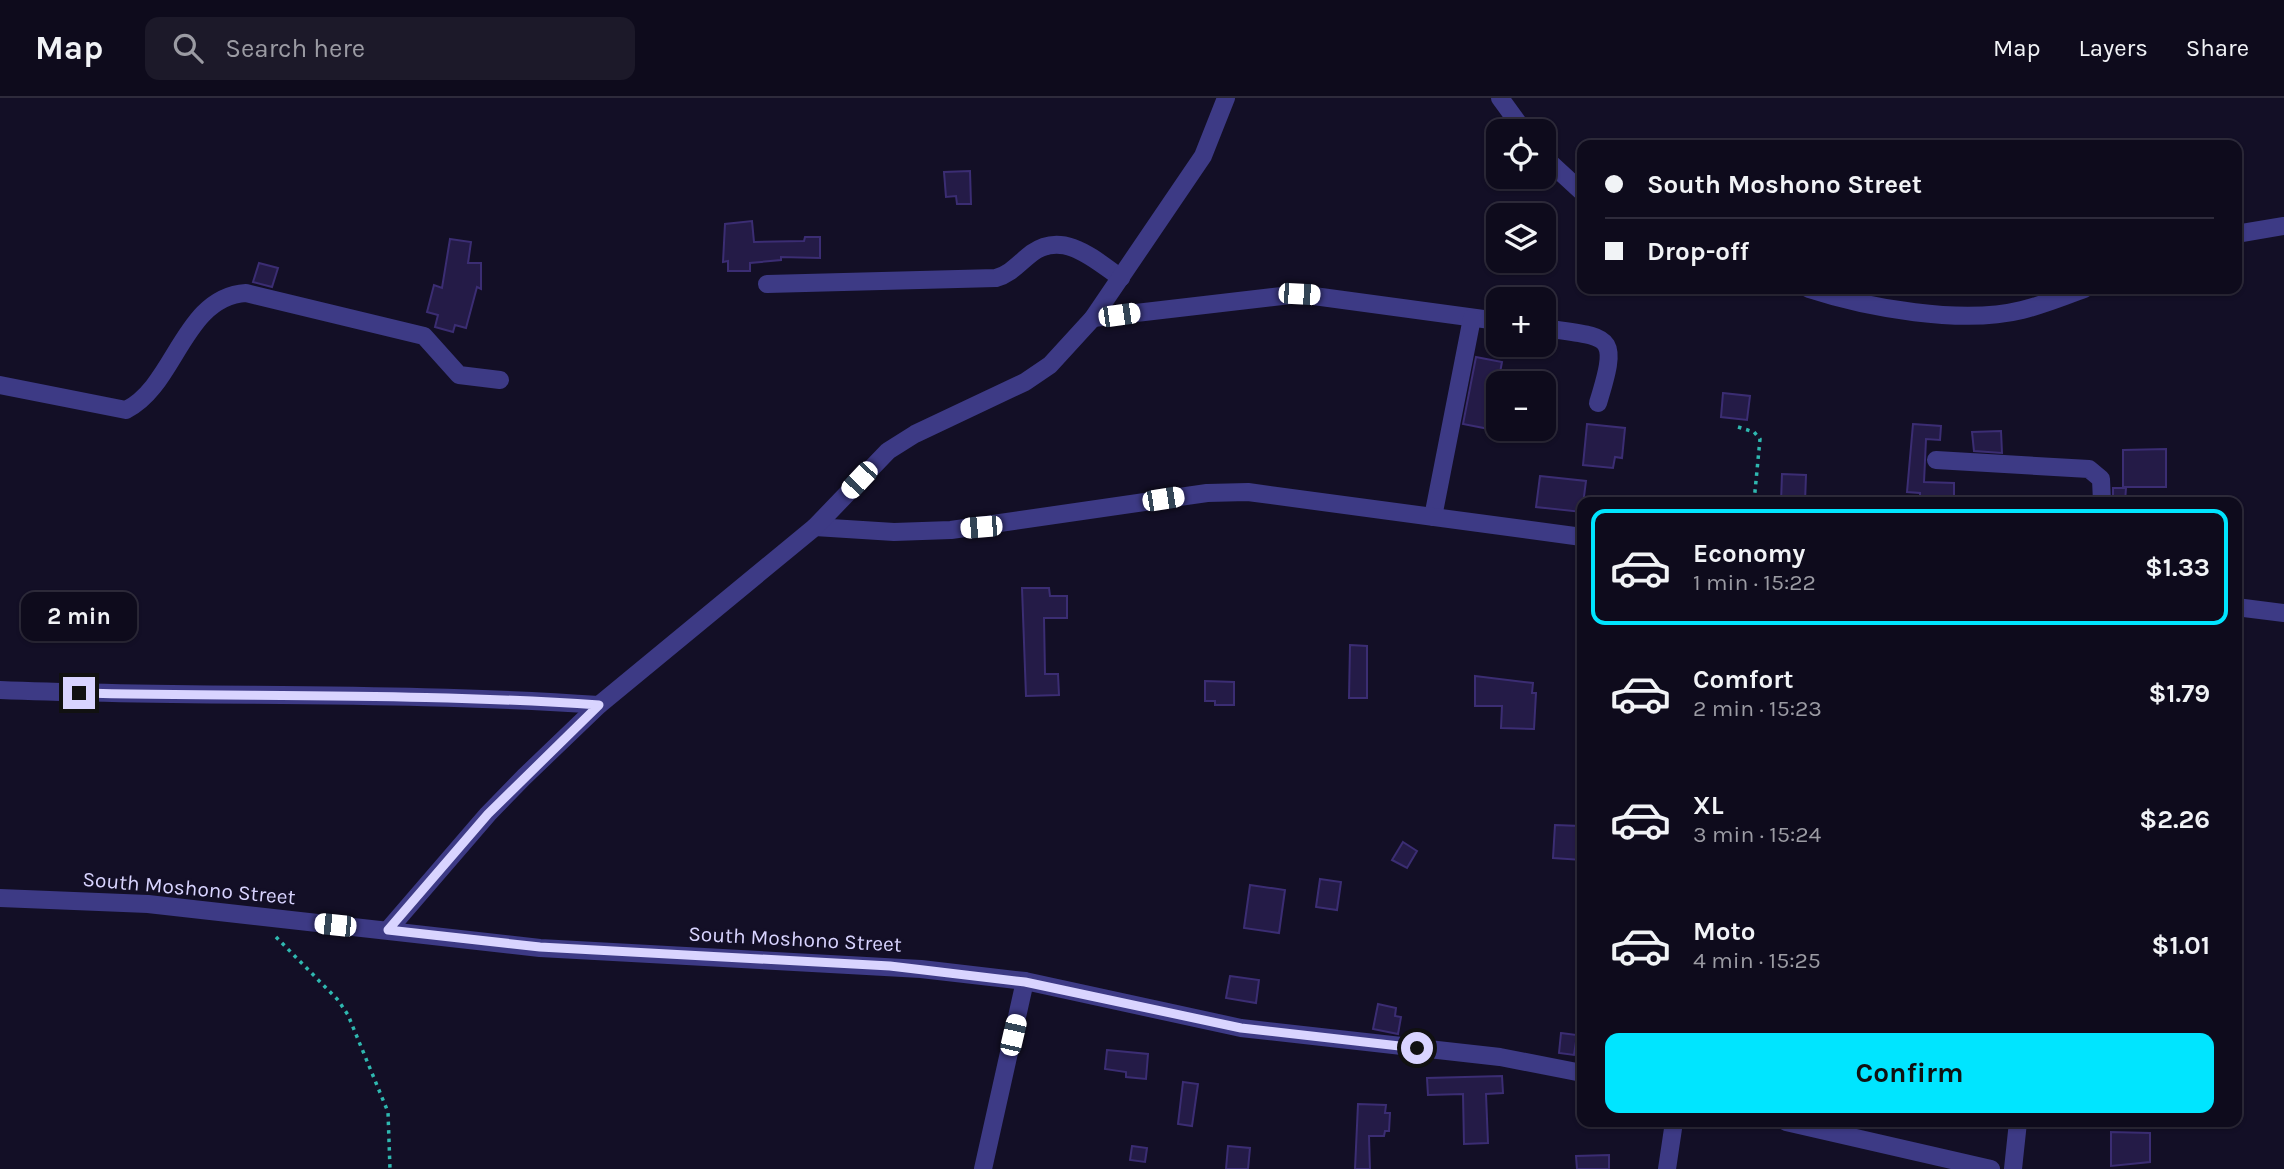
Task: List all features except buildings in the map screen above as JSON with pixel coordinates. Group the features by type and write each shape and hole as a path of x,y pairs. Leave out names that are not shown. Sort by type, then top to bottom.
{"street":[{"path":"388,930 488,814 599,705 816,527 888,451 915,434 1033,378 1051,365 1093,318 1203,156 1226,98"},
{"path":"1500,98 1515,119"},
{"path":"1556,168 1577,187"},
{"path":"2242,233 2284,226"},
{"path":"766,284 996,278 1007,274 1041,248 1056,244 1078,250 1121,278"},
{"path":"0,385 126,410 145,398 195,324 219,300 233,294 246,293 424,336 459,375 500,380"},
{"path":"1093,318 1299,294 1486,320"},
{"path":"1827,294 1877,308 1980,315 2021,311 2070,294"},
{"path":"1433,517 1472,318"},
{"path":"1556,330 1597,336 1606,344 1611,358 1598,403"},
{"path":"1936,460 2089,469 2101,479 2102,497"},
{"path":"816,527 894,532 951,530 1229,492 1577,536"},
{"path":"2242,608 2284,613"},
{"path":"0,690 241,697 430,696 599,705"},
{"name":"South Moshono Street","path":"0,898 148,904 540,947 890,966 1025,982 1241,1028 1500,1057 1577,1072"},
{"path":"983,1169 1025,982"},
{"path":"1667,1169 1673,1127"},
{"path":"1808,1127 1991,1169"},
{"path":"2013,1169 2017,1127"}],"path":[{"path":"1738,426 1754,432 1760,439 1754,497"},
{"path":"254,916 344,1007 388,1112 390,1169"}],"route":[{"path":"79,693 241,697 430,696 599,705 488,814 388,930 540,947 890,966 947,972 1025,982 1193,1020 1241,1028 1417,1048"}]}
